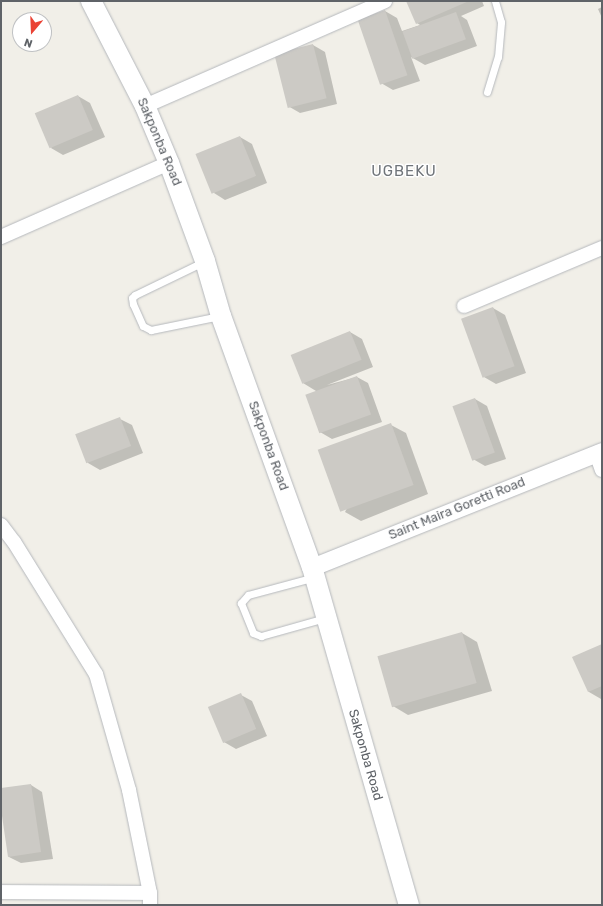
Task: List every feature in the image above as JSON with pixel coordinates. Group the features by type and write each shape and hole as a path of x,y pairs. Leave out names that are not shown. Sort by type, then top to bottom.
{"main road":[{"name":"Sakponba Road","path":"92,1 145,106 169,163 205,261 220,316 313,572 409,905"}],"street":[{"path":"145,106 385,1"},
{"path":"1,237 169,163"},
{"path":"464,306 602,248"},
{"path":"599,452 602,470"},
{"name":"Saint Maira Goretti Road","path":"313,572 599,452"},
{"path":"1,526 14,542 96,674 129,790 150,899 1,892"}],"lane":[{"path":"487,92 498,57 501,22 496,1"},
{"path":"205,261 135,295 132,298 133,304 143,326 151,330 220,316"},
{"path":"313,572 248,595 241,603 253,633 261,636 326,618"}],"building":[{"path":"406,1 469,1 416,24"},
{"path":"385,10 407,75 380,85 358,19"},
{"path":"456,12 466,39 412,59 402,31"},
{"path":"313,44 327,98 288,108 274,54"},
{"path":"78,95 93,130 50,148 35,113"},
{"path":"240,136 256,176 212,194 195,154"},
{"path":"493,307 515,366 483,378 461,319"},
{"path":"350,331 362,360 302,384 291,355"},
{"path":"357,376 371,415 319,433 305,395"},
{"path":"475,398 495,453 472,461 452,406"},
{"path":"120,417 131,446 86,463 75,434"},
{"path":"391,423 414,485 340,512 318,450"},
{"path":"462,632 477,683 392,707 377,656"},
{"path":"602,644 602,686 588,692 572,657"},
{"path":"241,693 256,729 223,743 208,707"},
{"path":"31,784 41,852 8,857 1,809 1,788"}],"district":[{"name":"UGBEKU","path":"404,172"}]}
